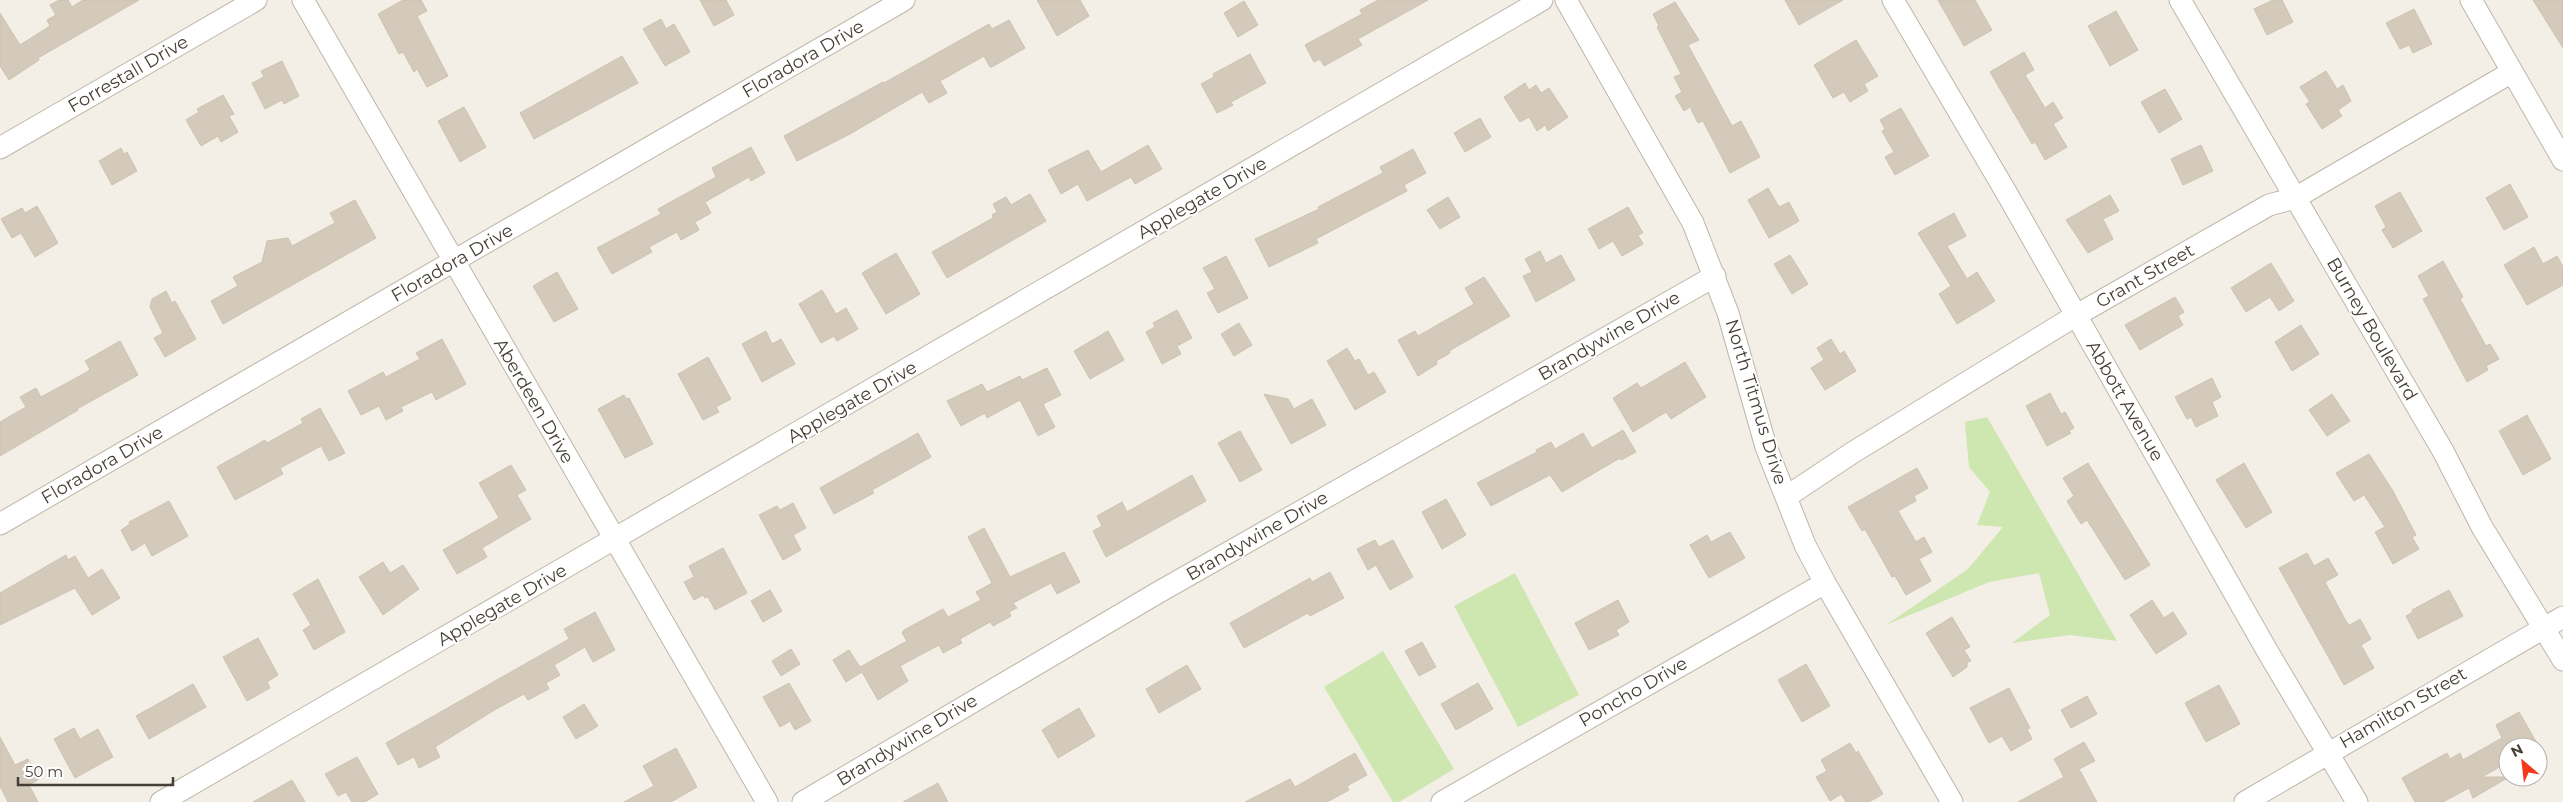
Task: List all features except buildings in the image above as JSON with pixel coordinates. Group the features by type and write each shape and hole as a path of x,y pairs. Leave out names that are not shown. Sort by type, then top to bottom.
{"street":[{"name":"Forrestall Drive","path":"0,148 256,0"},
{"name":"Aberdeen Drive","path":"302,0 767,802"},
{"name":"Floradora Drive","path":"0,524 904,0"},
{"name":"Applegate Drive","path":"161,802 614,541 1542,0"},
{"name":"North Titmus Drive","path":"1566,0 1693,224 1715,276 1743,362 1766,447 1805,545 1825,583 1952,802"},
{"name":"Abbott Avenue","path":"1893,0 2269,654 2357,802"},
{"name":"Burney Boulevard","path":"2180,0 2443,451 2482,527 2545,627 2563,660"},
{"path":"2471,0 2563,160"},
{"name":"Grant Street","path":"1786,497 1852,453 2076,316 2268,205 2295,198 2512,72"},
{"name":"Brandywine Drive","path":"803,802 1159,592 1715,276"},
{"name":"Poncho Drive","path":"1442,802 1825,583"},
{"name":"Hamilton Street","path":"2244,802 2563,616"}],"green space":[{"path":"1987,417 2117,641 2070,635 2012,643 2050,615 2039,573 1989,582 1886,625 1968,569 2003,527 1977,525 1990,492 1969,467 1965,422"},
{"path":"1515,573 1579,695 1518,727 1454,606"},
{"path":"1383,651 1454,769 1399,802 1393,802 1324,687"}]}
